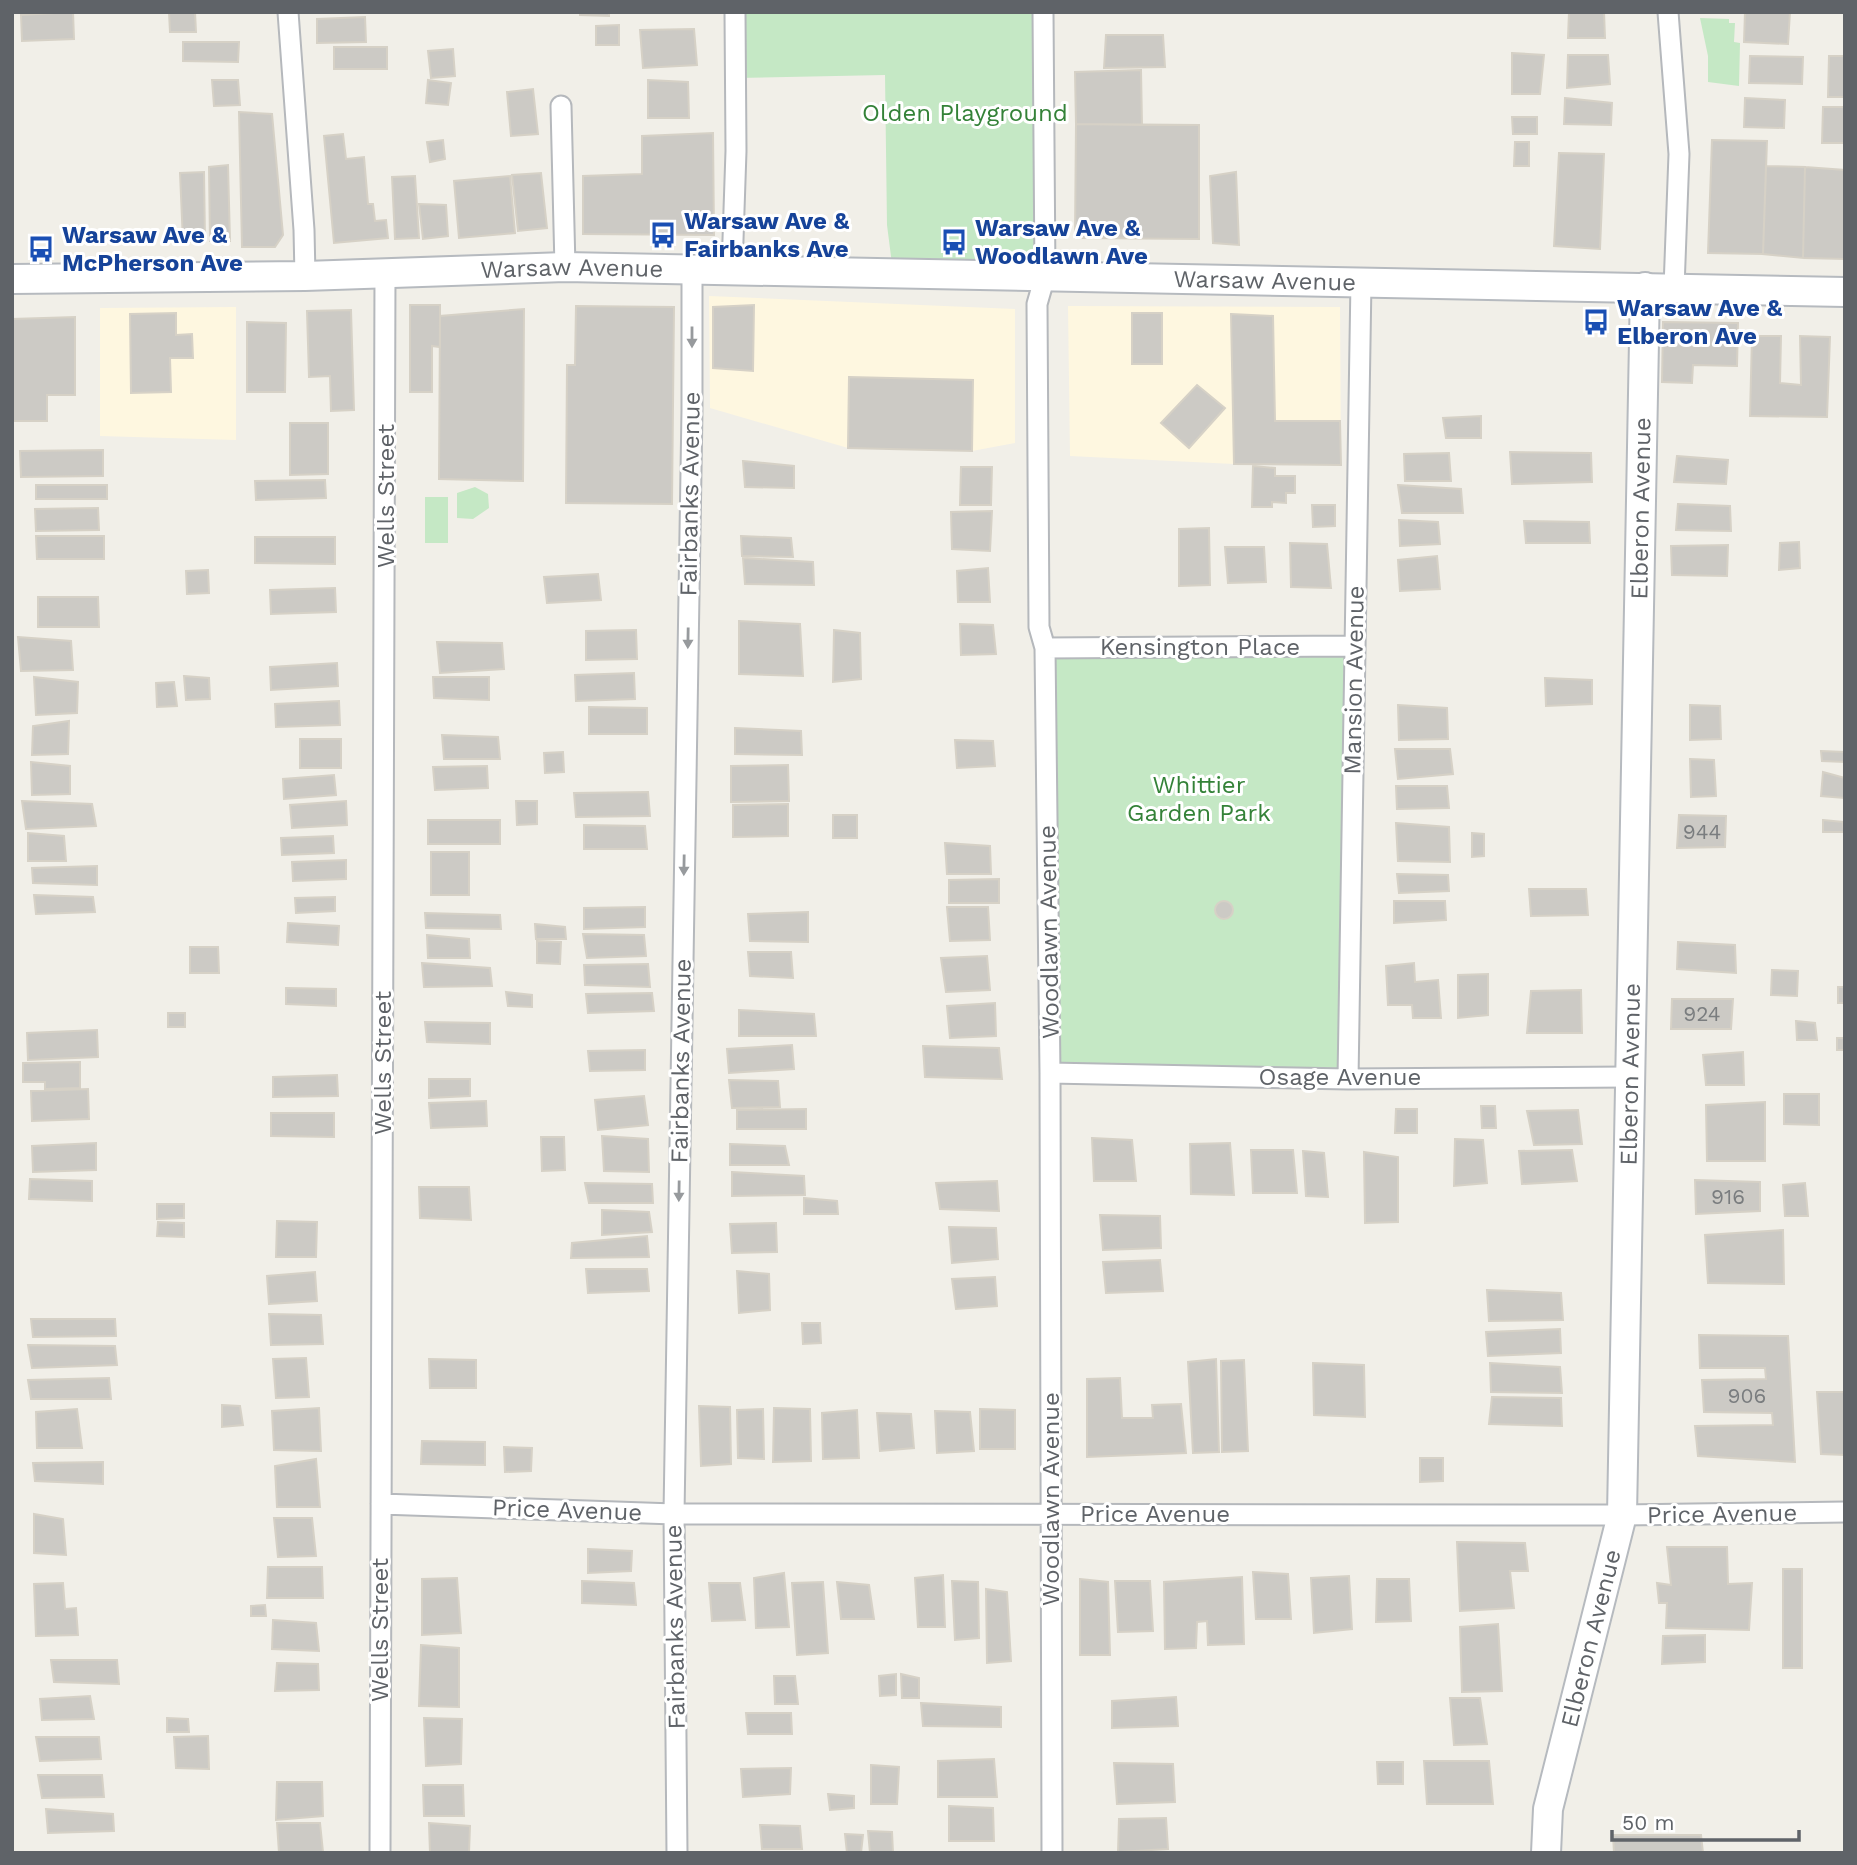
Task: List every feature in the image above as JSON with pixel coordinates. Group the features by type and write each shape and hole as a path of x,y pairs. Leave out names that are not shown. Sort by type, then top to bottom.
{"main road":[{"name":"Warsaw Avenue","path":"12,279 305,276 565,267 1845,292"},
{"name":"Elberon Avenue","path":"1546,1853 1548,1809 1622,1515 1645,287"}],"street":[{"path":"288,12 305,276"},
{"path":"732,269 736,151 735,12"},
{"name":"Woodlawn Avenue","path":"1043,12 1045,276 1037,304 1039,626 1045,648 1050,1073 1052,1853"},
{"path":"1668,12 1679,154 1674,288"},
{"path":"561,106 565,267"},
{"name":"Fairbanks Avenue","path":"677,1853 674,1514 692,424 692,268"},
{"name":"Wells Street","path":"380,1853 385,274"},
{"name":"Mansion Avenue","path":"1348,1079 1361,281"},
{"name":"Kensington Place","path":"1045,648 1355,646"},
{"name":"Osage Avenue","path":"1050,1073 1348,1079 1629,1077"},
{"name":"Price Avenue","path":"380,1504 674,1514 1622,1515 1845,1512"}],"shaded area":[{"path":"709,296 1015,309 1015,443 972,451 848,448 710,408"},
{"path":"1068,306 1340,307 1341,465 1234,464 1070,456"},
{"path":"236,307 236,440 100,436 100,308"}],"green space":[{"name":"Olden Playground","path":"735,12 1043,12 1045,276 893,272 887,225 885,75 736,78"},
{"path":"1700,18 1729,19 1729,23 1735,23 1734,42 1740,43 1739,86 1708,82 1708,56"},
{"path":"475,487 488,494 489,508 473,519 457,518 457,493"},
{"path":"425,497 448,497 448,543 425,543"},
{"name":"Whittier Garden Park","path":"1355,646 1348,1079 1050,1073 1045,648"}],"building":[{"path":"73,12 74,39 22,41 21,15"},
{"path":"169,12 195,12 196,32 170,32"},
{"path":"580,12 609,12 609,16 580,15"},
{"path":"1569,12 1604,12 1605,38 1568,38"},
{"path":"1745,12 1790,12 1788,44 1744,42"},
{"path":"365,17 366,42 317,43 317,19"},
{"path":"619,25 619,45 596,45 596,26"},
{"path":"694,29 697,65 643,68 640,30"},
{"path":"1106,35 1163,35 1165,67 1104,68"},
{"path":"183,42 239,42 238,62 183,61"},
{"path":"334,47 387,47 387,69 334,69"},
{"path":"453,49 455,76 431,78 428,51"},
{"path":"1512,53 1544,55 1540,94 1512,94"},
{"path":"1568,55 1608,55 1610,84 1567,88"},
{"path":"1750,56 1803,57 1802,84 1749,83"},
{"path":"1829,56 1845,56 1845,97 1828,97"},
{"path":"1141,70 1142,125 1076,124 1075,72"},
{"path":"212,80 238,80 240,105 214,106"},
{"path":"428,80 451,83 448,105 426,103"},
{"path":"648,80 688,82 689,118 648,118"},
{"path":"533,89 538,134 511,136 507,92"},
{"path":"1565,98 1612,103 1611,125 1564,124"},
{"path":"1745,98 1785,100 1784,128 1744,127"},
{"path":"1823,107 1845,107 1845,143 1822,143"},
{"path":"239,112 272,114 283,235 275,247 242,247"},
{"path":"1512,117 1537,117 1537,134 1513,134"},
{"path":"1076,124 1199,125 1199,239 1075,238"},
{"path":"713,133 714,235 583,234 583,176 642,174 642,136"},
{"path":"343,134 346,159 364,157 368,204 373,204 375,221 386,220 388,238 334,243 324,136"},
{"path":"443,140 445,159 430,162 427,142"},
{"path":"1712,140 1767,141 1763,254 1708,253"},
{"path":"1515,142 1529,142 1529,166 1514,166"},
{"path":"1559,153 1604,154 1600,249 1554,246"},
{"path":"228,165 230,241 210,241 209,167"},
{"path":"1766,166 1805,167 1803,258 1763,254"},
{"path":"1805,167 1845,170 1845,259 1803,258"},
{"path":"204,172 205,242 183,242 180,173"},
{"path":"1236,172 1239,245 1213,243 1210,176"},
{"path":"541,173 547,228 518,231 512,175"},
{"path":"415,176 419,238 395,239 392,177"},
{"path":"510,176 515,233 459,238 454,181"},
{"path":"419,204 446,205 448,236 423,239"},
{"path":"410,305 440,305 440,347 432,346 432,392 410,392"},
{"path":"754,305 753,371 713,368 713,307"},
{"path":"576,306 674,307 672,504 566,503 567,365 575,365"},
{"path":"524,309 523,481 439,479 440,316"},
{"path":"351,310 354,410 331,411 330,376 309,377 307,311"},
{"path":"176,313 176,335 192,334 193,358 170,358 171,392 131,393 130,314"},
{"path":"1132,313 1162,313 1162,364 1132,364"},
{"path":"1231,314 1273,316 1275,421 1340,421 1341,465 1234,464"},
{"path":"75,317 75,395 47,395 47,421 13,421 12,319"},
{"path":"247,322 286,323 285,392 247,392"},
{"path":"1663,322 1738,323 1737,366 1693,365 1692,383 1662,382"},
{"path":"1752,336 1781,336 1780,383 1801,385 1800,336 1830,337 1827,417 1750,416"},
{"path":"849,377 973,380 972,451 848,448"},
{"path":"1197,385 1225,408 1189,448 1161,423"},
{"path":"1481,416 1481,438 1446,438 1443,418"},
{"path":"290,423 328,423 328,474 290,475"},
{"path":"103,450 103,476 21,477 20,451"},
{"path":"1510,452 1591,453 1592,482 1512,484"},
{"path":"1449,453 1451,481 1405,481 1404,454"},
{"path":"1677,456 1728,460 1726,484 1674,482"},
{"path":"743,461 794,466 794,488 745,487"},
{"path":"1253,466 1275,468 1275,476 1295,476 1295,493 1286,493 1286,503 1272,502 1272,507 1252,507"},
{"path":"961,467 992,467 991,505 960,505"},
{"path":"325,480 326,498 256,500 255,481"},
{"path":"36,485 107,485 107,499 36,499"},
{"path":"1398,485 1461,489 1463,513 1402,513"},
{"path":"1678,504 1730,506 1731,531 1676,530"},
{"path":"1312,505 1335,505 1335,526 1313,527"},
{"path":"98,508 99,530 36,531 35,509"},
{"path":"992,511 990,551 952,549 951,512"},
{"path":"1399,520 1438,522 1440,544 1400,546"},
{"path":"1524,521 1589,522 1590,543 1526,543"},
{"path":"1209,528 1210,585 1179,586 1179,529"},
{"path":"36,536 104,536 104,559 37,559"},
{"path":"741,536 791,538 793,557 742,556"},
{"path":"255,537 335,537 335,564 255,563"},
{"path":"1799,542 1800,568 1779,570 1780,543"},
{"path":"1290,543 1327,544 1331,588 1291,587"},
{"path":"1728,545 1727,576 1672,575 1671,546"},
{"path":"1225,547 1264,547 1266,582 1228,583"},
{"path":"1437,556 1440,589 1400,591 1398,560"},
{"path":"743,558 813,562 814,585 745,584"},
{"path":"988,568 990,602 958,602 957,571"},
{"path":"208,570 209,593 187,594 186,571"},
{"path":"598,574 601,600 547,603 544,577"},
{"path":"335,588 336,612 271,614 270,590"},
{"path":"38,597 98,597 99,627 38,627"},
{"path":"739,621 800,624 803,676 739,674"},
{"path":"960,624 993,625 996,654 961,655"},
{"path":"636,630 637,659 586,660 586,631"},
{"path":"834,630 860,633 861,679 833,682"},
{"path":"18,637 71,641 73,670 21,671"},
{"path":"437,642 502,643 504,669 440,673"},
{"path":"337,663 338,686 271,690 270,667"},
{"path":"634,673 635,699 576,701 575,675"},
{"path":"184,676 209,678 210,699 186,700"},
{"path":"34,677 78,682 77,713 36,715"},
{"path":"433,677 489,677 489,700 434,698"},
{"path":"1545,678 1592,680 1592,704 1546,706"},
{"path":"174,682 177,706 157,707 156,683"},
{"path":"339,701 340,725 276,727 275,704"},
{"path":"1398,705 1447,708 1448,739 1399,740"},
{"path":"1690,705 1720,706 1721,739 1690,740"},
{"path":"589,707 647,708 647,734 589,734"},
{"path":"69,721 68,754 32,755 33,726"},
{"path":"735,728 801,731 802,755 735,754"},
{"path":"442,735 498,737 500,759 444,759"},
{"path":"300,739 341,739 341,768 300,768"},
{"path":"955,740 993,741 995,766 957,768"},
{"path":"1395,749 1450,749 1453,774 1398,779"},
{"path":"1821,751 1845,752 1845,762 1822,761"},
{"path":"563,752 564,772 545,773 544,753"},
{"path":"1690,759 1714,760 1716,796 1691,797"},
{"path":"31,762 70,766 70,794 32,795"},
{"path":"788,765 789,801 731,802 731,766"},
{"path":"487,766 488,788 435,790 433,767"},
{"path":"1823,772 1845,778 1844,798 1821,796"},
{"path":"334,775 336,795 284,799 283,779"},
{"path":"1396,786 1447,786 1449,808 1397,809"},
{"path":"648,792 650,816 576,817 574,793"},
{"path":"22,801 92,804 96,826 26,829"},
{"path":"346,801 347,825 292,828 290,805"},
{"path":"516,801 537,801 537,824 517,825"},
{"path":"788,804 788,836 733,837 733,805"},
{"path":"833,815 857,815 857,838 833,838"},
{"path":"1679,815 1726,816 1725,847 1677,848"},
{"path":"428,820 500,820 500,844 428,844"},
{"path":"1823,820 1843,822 1844,832 1823,832"},
{"path":"1396,823 1449,827 1450,862 1398,861"},
{"path":"584,825 645,826 647,849 584,849"},
{"path":"28,833 64,836 66,861 28,861"},
{"path":"1472,833 1484,834 1484,856 1472,857"},
{"path":"333,836 334,853 282,855 281,838"},
{"path":"945,843 990,846 991,874 947,874"},
{"path":"431,852 469,852 469,895 431,895"},
{"path":"346,860 346,879 293,881 292,862"},
{"path":"97,866 97,885 33,883 32,868"},
{"path":"1397,874 1448,875 1449,891 1399,893"},
{"path":"999,879 999,903 949,903 949,880"},
{"path":"1529,889 1586,889 1588,915 1531,916"},
{"path":"34,895 93,897 95,912 36,914"},
{"path":"335,897 335,911 296,913 295,898"},
{"path":"1224,901 1230,904 1233,910 1230,916 1224,919 1218,916 1215,910 1218,904"},
{"path":"1394,901 1445,901 1446,920 1394,923"},
{"path":"645,907 645,927 584,929 584,908"},
{"path":"947,907 988,907 990,940 950,941"},
{"path":"808,912 808,942 750,941 748,914"},
{"path":"425,913 500,915 501,929 426,928"},
{"path":"288,923 339,926 338,945 287,942"},
{"path":"535,924 565,927 566,939 536,939"},
{"path":"583,934 644,935 646,956 587,958"},
{"path":"427,935 469,939 470,958 428,958"},
{"path":"537,941 561,942 560,964 537,963"},
{"path":"1678,942 1735,945 1736,973 1677,969"},
{"path":"190,947 218,947 219,973 190,973"},
{"path":"748,952 791,952 793,978 750,976"},
{"path":"987,956 990,990 946,992 941,958"},
{"path":"422,963 490,968 492,986 424,987"},
{"path":"1414,963 1415,982 1438,980 1441,1018 1413,1018 1412,1005 1388,1005 1386,966"},
{"path":"648,964 650,987 585,985 584,965"},
{"path":"1772,970 1798,971 1797,996 1771,995"},
{"path":"1488,974 1488,1015 1458,1018 1458,975"},
{"path":"1838,987 1845,987 1845,1003 1838,1003"},
{"path":"286,988 336,989 336,1006 286,1004"},
{"path":"1581,990 1582,1033 1527,1033 1531,991"},
{"path":"506,992 532,995 532,1007 508,1006"},
{"path":"652,993 654,1011 588,1013 586,994"},
{"path":"1672,999 1733,999 1731,1029 1671,1029"},
{"path":"995,1003 996,1036 950,1038 947,1006"},
{"path":"739,1010 814,1014 816,1036 739,1036"},
{"path":"168,1013 185,1013 185,1027 168,1027"},
{"path":"1796,1021 1815,1023 1817,1040 1797,1040"},
{"path":"425,1022 490,1023 490,1044 427,1042"},
{"path":"97,1030 98,1057 28,1060 27,1033"},
{"path":"1837,1038 1845,1038 1845,1050 1837,1050"},
{"path":"792,1045 794,1069 729,1073 727,1049"},
{"path":"923,1046 999,1048 1002,1079 925,1077"},
{"path":"645,1050 645,1070 590,1071 588,1051"},
{"path":"1743,1052 1744,1085 1706,1085 1703,1055"},
{"path":"80,1062 80,1088 45,1089 45,1082 23,1082 23,1063"},
{"path":"337,1075 338,1096 273,1097 273,1077"},
{"path":"429,1079 470,1079 470,1096 429,1098"},
{"path":"729,1080 778,1081 780,1107 732,1108"},
{"path":"88,1089 89,1119 32,1121 31,1091"},
{"path":"1784,1094 1819,1094 1819,1125 1784,1124"},
{"path":"644,1096 648,1125 598,1130 595,1100"},
{"path":"486,1101 487,1126 431,1128 429,1103"},
{"path":"1765,1102 1765,1161 1707,1161 1706,1105"},
{"path":"1481,1106 1495,1106 1496,1128 1482,1128"},
{"path":"806,1109 806,1129 737,1129 737,1110"},
{"path":"1396,1109 1417,1109 1417,1133 1395,1133"},
{"path":"1578,1110 1582,1144 1534,1145 1527,1111"},
{"path":"271,1113 334,1113 334,1137 271,1136"},
{"path":"602,1136 648,1139 649,1172 604,1171"},
{"path":"541,1137 564,1137 565,1170 542,1171"},
{"path":"1092,1138 1132,1140 1136,1181 1094,1181"},
{"path":"1455,1139 1483,1140 1487,1183 1454,1186"},
{"path":"96,1143 96,1170 33,1172 32,1146"},
{"path":"1230,1143 1234,1195 1191,1194 1190,1144"},
{"path":"730,1144 785,1146 789,1165 730,1165"},
{"path":"1251,1150 1293,1150 1297,1193 1253,1193"},
{"path":"1572,1150 1577,1181 1522,1184 1519,1151"},
{"path":"1303,1151 1324,1153 1328,1197 1306,1196"},
{"path":"1364,1152 1398,1157 1398,1222 1365,1223"},
{"path":"732,1172 804,1176 805,1195 732,1196"},
{"path":"30,1179 92,1181 92,1201 29,1199"},
{"path":"1695,1180 1760,1182 1760,1211 1696,1214"},
{"path":"997,1181 999,1211 940,1209 936,1183"},
{"path":"585,1183 652,1184 653,1203 589,1203"},
{"path":"1805,1183 1808,1216 1785,1216 1783,1185"},
{"path":"419,1187 469,1187 471,1220 420,1218"},
{"path":"804,1198 837,1201 838,1214 804,1214"},
{"path":"157,1204 184,1204 184,1218 157,1219"},
{"path":"602,1210 649,1212 652,1232 602,1235"},
{"path":"1100,1215 1160,1216 1161,1248 1103,1250"},
{"path":"277,1221 317,1222 316,1257 276,1257"},
{"path":"158,1222 184,1223 184,1237 157,1236"},
{"path":"776,1223 777,1252 732,1253 730,1224"},
{"path":"949,1227 996,1228 998,1259 952,1263"},
{"path":"1783,1230 1784,1284 1708,1283 1705,1235"},
{"path":"647,1236 649,1257 571,1258 572,1243"},
{"path":"1160,1260 1163,1291 1106,1293 1103,1262"},
{"path":"586,1269 647,1269 649,1291 588,1293"},
{"path":"737,1271 769,1274 770,1310 739,1313"},
{"path":"315,1272 317,1301 269,1304 267,1276"},
{"path":"995,1277 997,1306 956,1309 952,1279"},
{"path":"1487,1290 1561,1293 1563,1320 1489,1321"},
{"path":"269,1314 321,1315 323,1344 271,1345"},
{"path":"31,1319 115,1319 116,1336 33,1337"},
{"path":"802,1323 820,1323 821,1343 803,1344"},
{"path":"1560,1329 1561,1353 1488,1356 1486,1332"},
{"path":"1699,1335 1788,1336 1795,1462 1698,1456 1695,1426 1773,1425 1772,1413 1704,1412 1702,1380 1766,1379 1765,1368 1700,1368"},
{"path":"28,1345 115,1346 117,1365 32,1368"},
{"path":"306,1358 309,1397 276,1398 273,1359"},
{"path":"429,1359 476,1360 476,1388 430,1388"},
{"path":"1216,1359 1219,1452 1193,1453 1188,1362"},
{"path":"1244,1360 1248,1451 1222,1452 1221,1361"},
{"path":"1313,1363 1364,1365 1365,1417 1314,1415"},
{"path":"1490,1363 1560,1367 1562,1393 1491,1392"},
{"path":"109,1378 111,1399 31,1399 28,1380"},
{"path":"1120,1378 1122,1418 1153,1418 1152,1405 1181,1404 1186,1453 1087,1457 1087,1379"},
{"path":"1817,1392 1845,1392 1845,1455 1821,1454"},
{"path":"1492,1397 1561,1398 1562,1426 1489,1424"},
{"path":"222,1405 240,1406 243,1425 222,1427"},
{"path":"699,1406 730,1407 731,1464 701,1466"},
{"path":"319,1408 321,1451 274,1450 272,1411"},
{"path":"774,1408 810,1409 811,1461 773,1462"},
{"path":"77,1409 82,1448 37,1448 36,1412"},
{"path":"763,1409 764,1459 738,1458 737,1410"},
{"path":"980,1409 1015,1410 1015,1449 980,1449"},
{"path":"857,1410 859,1458 823,1459 822,1413"},
{"path":"935,1411 970,1412 974,1451 937,1453"},
{"path":"877,1413 911,1414 914,1448 880,1451"},
{"path":"422,1441 485,1442 485,1465 421,1464"},
{"path":"504,1447 532,1448 531,1471 505,1472"},
{"path":"1420,1458 1443,1458 1443,1481 1420,1482"},
{"path":"316,1459 320,1507 277,1507 275,1466"},
{"path":"103,1462 103,1484 35,1481 33,1463"},
{"path":"34,1514 63,1519 66,1555 34,1553"},
{"path":"274,1518 312,1518 316,1556 278,1557"},
{"path":"1457,1542 1525,1543 1528,1571 1510,1571 1514,1608 1460,1611"},
{"path":"1667,1547 1727,1547 1728,1584 1752,1583 1749,1630 1666,1628 1667,1603 1659,1603 1657,1583 1671,1585"},
{"path":"588,1549 632,1551 631,1571 588,1573"},
{"path":"268,1567 322,1567 323,1598 267,1598"},
{"path":"1783,1569 1802,1569 1802,1668 1783,1668"},
{"path":"1253,1572 1288,1574 1291,1619 1256,1619"},
{"path":"784,1573 789,1627 756,1628 754,1578"},
{"path":"943,1575 945,1627 918,1627 915,1578"},
{"path":"1349,1576 1352,1629 1314,1633 1311,1578"},
{"path":"1242,1577 1244,1644 1208,1645 1207,1621 1197,1622 1196,1648 1165,1649 1164,1582"},
{"path":"457,1578 461,1633 422,1635 422,1579"},
{"path":"1080,1579 1108,1582 1110,1655 1080,1655"},
{"path":"1377,1579 1409,1579 1411,1621 1376,1622"},
{"path":"582,1581 634,1583 636,1605 582,1603"},
{"path":"952,1581 978,1582 979,1638 955,1640"},
{"path":"1115,1581 1150,1581 1153,1631 1118,1632"},
{"path":"823,1582 828,1653 797,1655 792,1583"},
{"path":"837,1582 869,1585 874,1619 841,1619"},
{"path":"63,1583 65,1609 76,1608 78,1635 36,1636 34,1584"},
{"path":"709,1583 740,1583 745,1620 712,1621"},
{"path":"986,1589 1007,1592 1011,1661 987,1663"},
{"path":"265,1605 266,1616 251,1616 251,1606"},
{"path":"273,1620 316,1623 319,1651 272,1649"},
{"path":"1498,1624 1502,1691 1462,1692 1460,1627"},
{"path":"1705,1635 1705,1662 1662,1664 1663,1636"},
{"path":"421,1645 459,1648 459,1707 419,1706"},
{"path":"51,1660 117,1660 119,1684 54,1682"},
{"path":"277,1663 318,1664 319,1690 275,1691"},
{"path":"896,1674 896,1695 880,1696 879,1676"},
{"path":"901,1674 919,1678 919,1698 902,1698"},
{"path":"774,1676 795,1676 798,1704 775,1704"},
{"path":"90,1696 94,1719 42,1720 40,1699"},
{"path":"1176,1697 1178,1726 1112,1728 1112,1701"},
{"path":"1450,1698 1480,1698 1487,1744 1454,1745"},
{"path":"921,1703 1001,1707 1001,1727 923,1726"},
{"path":"746,1713 791,1713 792,1734 748,1734"},
{"path":"167,1718 188,1719 189,1732 167,1732"},
{"path":"424,1718 462,1719 461,1764 426,1766"},
{"path":"208,1736 209,1769 176,1768 174,1737"},
{"path":"36,1737 99,1737 101,1759 40,1761"},
{"path":"994,1759 997,1797 938,1797 938,1761"},
{"path":"1424,1761 1489,1761 1493,1804 1427,1804"},
{"path":"1377,1762 1403,1762 1403,1784 1378,1784"},
{"path":"1114,1763 1173,1764 1175,1802 1117,1804"},
{"path":"871,1765 899,1767 897,1804 871,1804"},
{"path":"791,1768 790,1794 743,1797 741,1769"},
{"path":"38,1775 102,1775 104,1797 42,1798"},
{"path":"277,1782 322,1782 323,1816 276,1820"},
{"path":"423,1785 463,1785 464,1816 424,1816"},
{"path":"828,1794 854,1796 854,1808 830,1810"},
{"path":"949,1806 993,1808 994,1841 949,1841"},
{"path":"46,1809 113,1814 114,1831 48,1833"},
{"path":"1166,1818 1168,1849 1118,1852 1119,1819"},
{"path":"277,1823 320,1823 323,1852 279,1853"},
{"path":"429,1823 470,1826 469,1853 430,1853"},
{"path":"760,1825 800,1826 802,1849 762,1849"},
{"path":"868,1831 892,1832 893,1853 870,1853"},
{"path":"845,1834 863,1835 861,1853 847,1853"},
{"path":"1613,1835 1701,1835 1703,1853 1614,1853"}],"place":[{"name":"Warsaw Ave & Fairbanks Ave","path":"663,235"},
{"name":"Warsaw Ave & Woodlawn Ave","path":"954,242"},
{"name":"Warsaw Ave & McPherson Ave","path":"41,249"},
{"name":"Warsaw Ave & Elberon Ave","path":"1596,322"}]}
